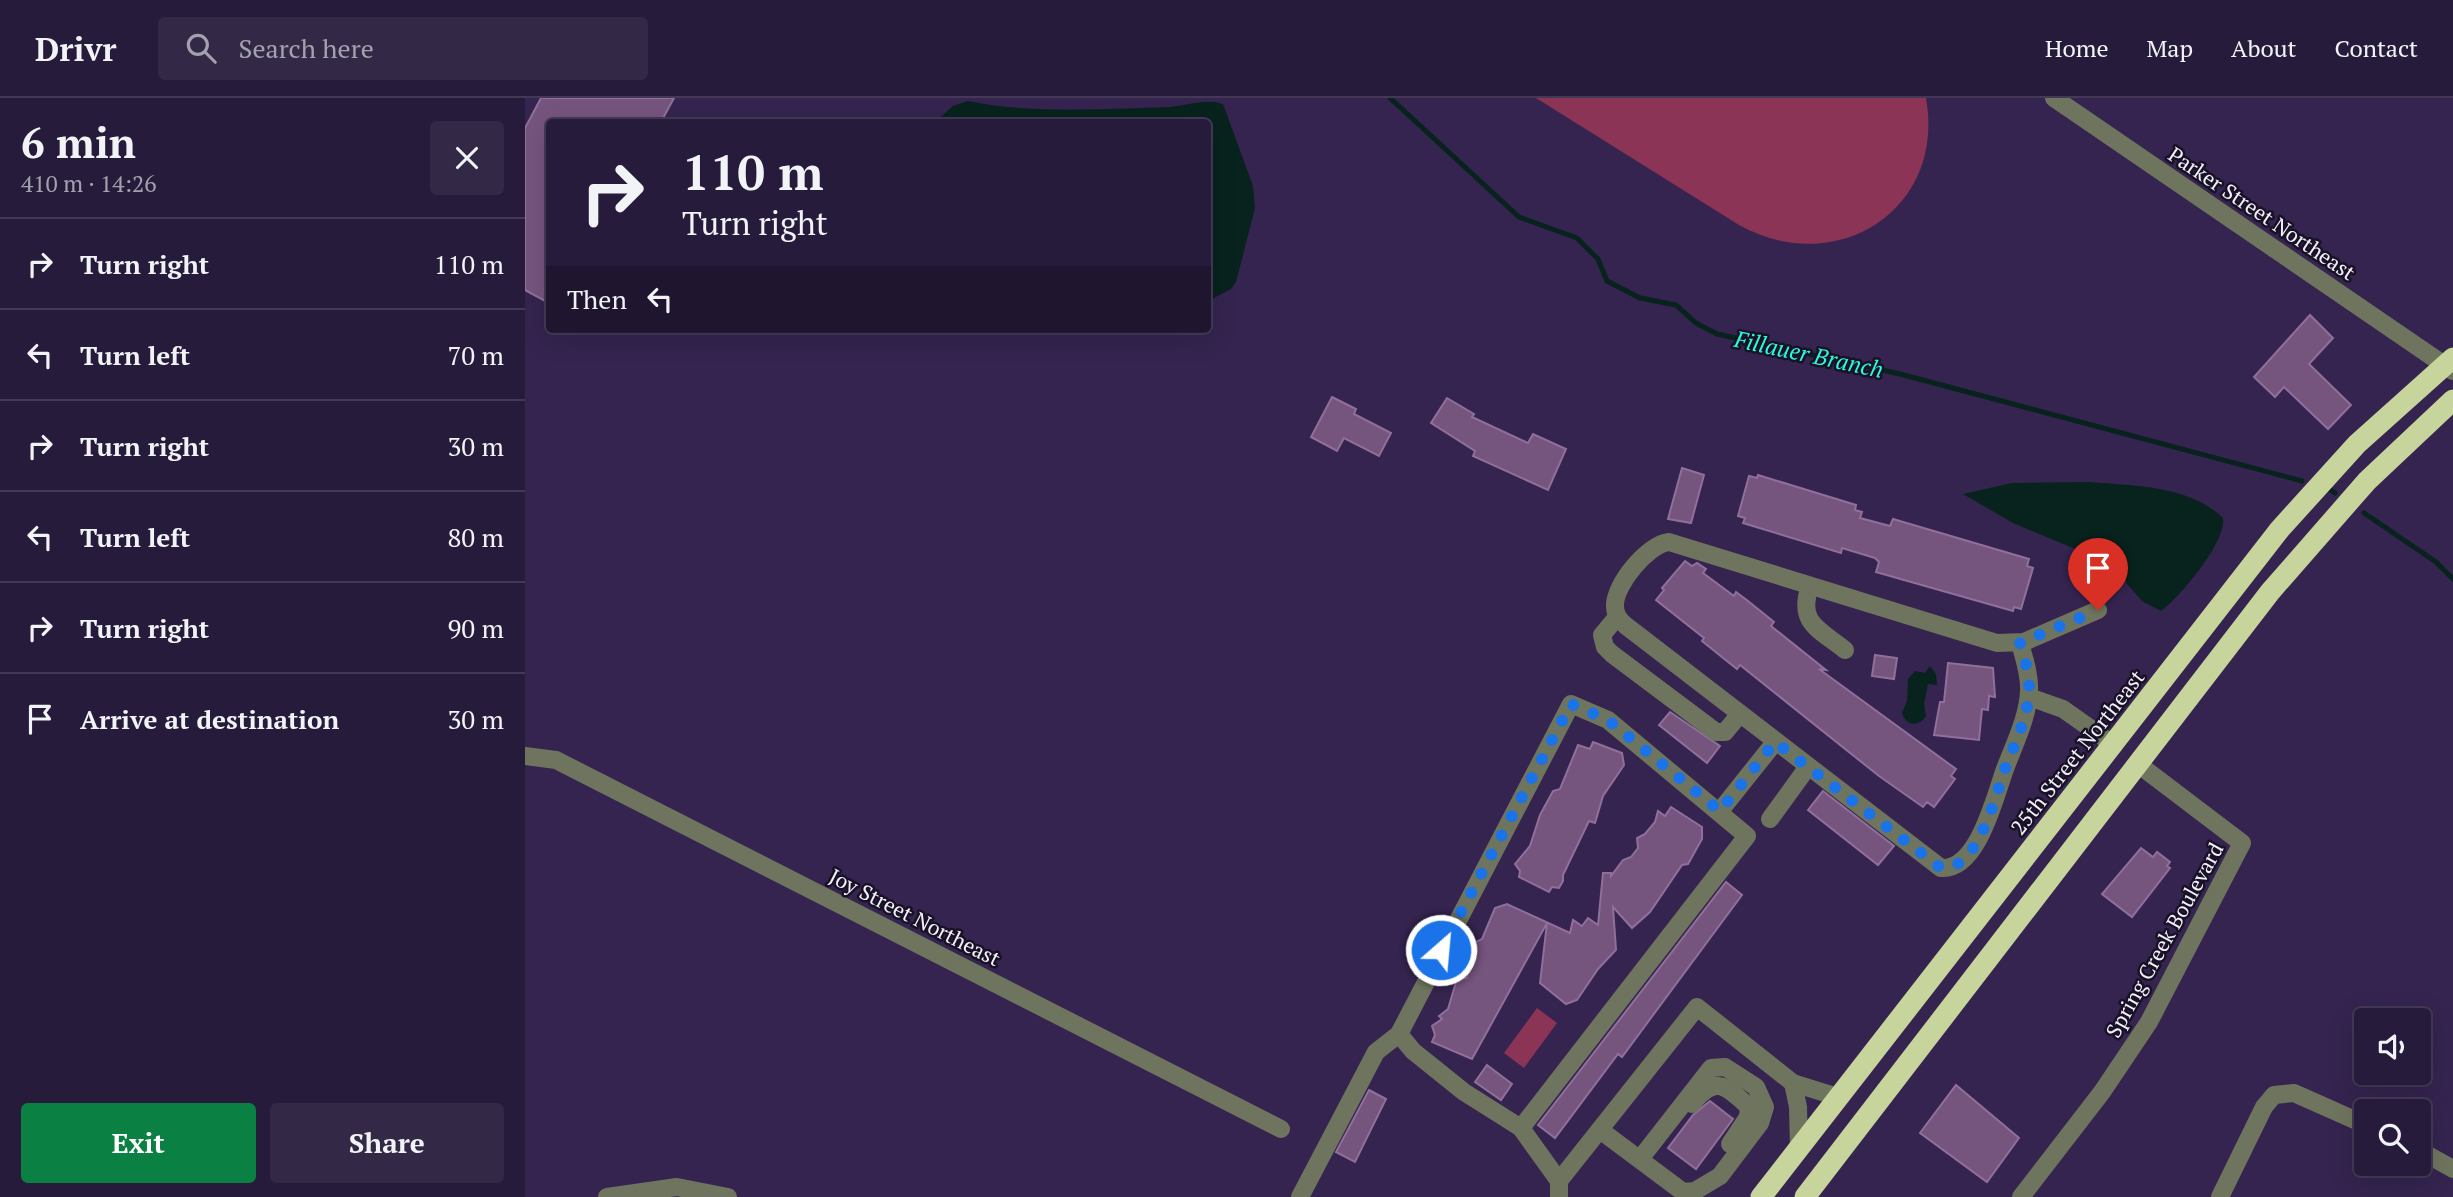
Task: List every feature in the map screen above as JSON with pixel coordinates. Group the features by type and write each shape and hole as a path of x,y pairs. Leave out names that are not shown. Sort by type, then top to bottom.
{"highway":[{"name":"25th Street Northeast","path":"1761,1197 2280,530 2357,444 2450,365"},
{"path":"1805,1197 2270,592 2367,481 2453,400"}],"street":[{"name":"Parker Street Northeast","path":"2054,98 2450,365"},
{"path":"2020,643 2029,680 2029,697 1986,825 1966,856 1954,867 1941,868 1739,715 1617,617 1615,607 1620,591 1645,554 1660,543 1680,545 1971,636 2012,645 2098,610"},
{"path":"1810,586 1803,605 1809,620 1845,650"},
{"path":"1617,617 1602,635 1605,647 1612,654 1716,732 1729,729 1739,715"},
{"path":"2029,697 2063,709 2114,745"},
{"path":"1300,1197 1376,1052 1399,1034 1571,704 1608,720 1747,836 1521,1128"},
{"path":"1720,811 1775,742"},
{"name":"Joy Street Northeast","path":"525,756 556,760 1281,1129"},
{"name":"Spring Creek Boulevard","path":"2021,1197 2102,1093 2149,1022 2242,843 2138,764"},
{"path":"1770,819 1807,768"},
{"path":"1399,1034 1413,1051 1464,1092 1521,1128 1559,1189 1599,1130 1697,1007 1793,1083 1838,1097"},
{"path":"1599,1130 1683,1192 1695,1191 1720,1176 1760,1124 1765,1107 1756,1087 1725,1068 1711,1068 1640,1159"},
{"path":"1793,1083 1798,1107 1799,1148"},
{"path":"2220,1197 2263,1107 2274,1095 2294,1093 2354,1120"},
{"path":"2431,1157 2453,1169"},
{"path":"607,1197 677,1187 728,1197"}],"shaded area":[{"path":"1536,98 1926,98 1928,138 1919,173 1901,202 1876,224 1846,238 1812,244 1776,240 1739,225"},
{"path":"968,101 1016,108 1068,110 1169,107 1210,102 1223,104 1253,186 1255,208 1236,282 1231,289 1211,299 1211,119 938,119 953,106"},
{"path":"2090,482 2142,486 2178,493 2209,507 2223,518 2218,540 2201,568 2161,611 2142,601 2127,584 2123,573 2107,562 2013,523 1963,494 2012,483"},
{"path":"1930,666 1936,674 1937,685 1928,684 1924,704 1926,716 1913,724 1906,720 1902,713 1907,701 1908,679 1915,671 1925,673"},
{"path":"1537,1008 1557,1023 1524,1068 1504,1053"}],"building":[{"path":"541,98 674,98 663,119 546,119 546,301 525,290 525,128"},
{"path":"2310,315 2333,338 2309,364 2351,405 2328,429 2284,387 2275,397 2254,377"},
{"path":"1332,397 1356,409 1354,414 1391,433 1379,456 1344,438 1337,451 1311,437"},
{"path":"1447,398 1474,414 1472,417 1528,443 1533,434 1566,449 1548,490 1473,456 1475,451 1431,423"},
{"path":"1682,468 1704,475 1691,523 1668,519"},
{"path":"1758,475 1856,505 1855,510 1862,512 1860,518 1890,526 1893,519 2029,559 2027,566 2033,568 2021,609 2014,607 2013,611 1876,572 1879,562 1875,558 1842,548 1841,553 1743,523 1745,518 1738,516 1749,476 1757,478"},
{"path":"1685,561 1692,566 1697,563 1706,569 1703,573 1734,596 1736,592 1748,601 1774,622 1771,626 1826,670 1819,669 1956,769 1951,776 1955,779 1934,807 1927,802 1923,807 1879,776 1740,665 1737,669 1702,641 1704,638 1656,600 1664,590 1662,588"},
{"path":"1875,655 1897,658 1894,679 1872,676"},
{"path":"1948,663 1993,668 1995,697 1989,696 1988,710 1982,709 1979,740 1934,735 1940,702 1944,702"},
{"path":"1670,712 1720,746 1707,763 1659,725"},
{"path":"1593,742 1622,753 1624,765 1603,796 1595,823 1589,821 1559,888 1552,887 1549,892 1519,877 1520,871 1515,864 1530,846 1540,815 1553,791 1560,789 1578,745 1590,749"},
{"path":"1823,791 1894,846 1878,865 1808,810"},
{"path":"1671,807 1702,827 1702,839 1688,864 1682,865 1650,912 1632,928 1613,907 1616,950 1598,969 1577,1000 1566,1004 1540,983 1547,923 1472,1059 1432,1042 1435,1035 1432,1026 1442,1019 1439,1016 1448,1009 1457,979 1467,978 1469,958 1477,951 1476,942 1482,939 1495,908 1507,904 1570,933 1573,920 1582,926 1588,918 1598,925 1603,873 1611,873 1611,876 1623,860 1631,857 1638,848 1637,838 1645,834 1655,822 1658,811 1665,816"},
{"path":"2141,848 2153,857 2157,852 2170,862 2167,866 2170,868 2132,917 2102,894"},
{"path":"1726,882 1742,895 1622,1057 1618,1054 1555,1138 1538,1125"},
{"path":"1487,1065 1512,1084 1501,1100 1475,1082"},
{"path":"1956,1085 2019,1138 1987,1182 1920,1133"},
{"path":"1369,1090 1386,1099 1355,1162 1336,1152"},
{"path":"1710,1101 1733,1119 1696,1169 1668,1148 1693,1115"}],"waterway":[{"name":"Fillauer Branch","path":"1390,98 1519,217 1577,238 1598,259 1607,281 1640,298 1676,305 1696,323 1717,334 1900,374 2302,481"},
{"name":"Fillauer Branch","path":"2329,489 2335,493"},
{"name":"Fillauer Branch","path":"2364,513 2436,562 2453,579"}],"route":[{"path":"1441,950 1571,704 1608,720 1720,811 1775,742 1941,868 1954,867 1966,856 1986,825 2027,707 2029,680 2020,643 2098,610"}]}
